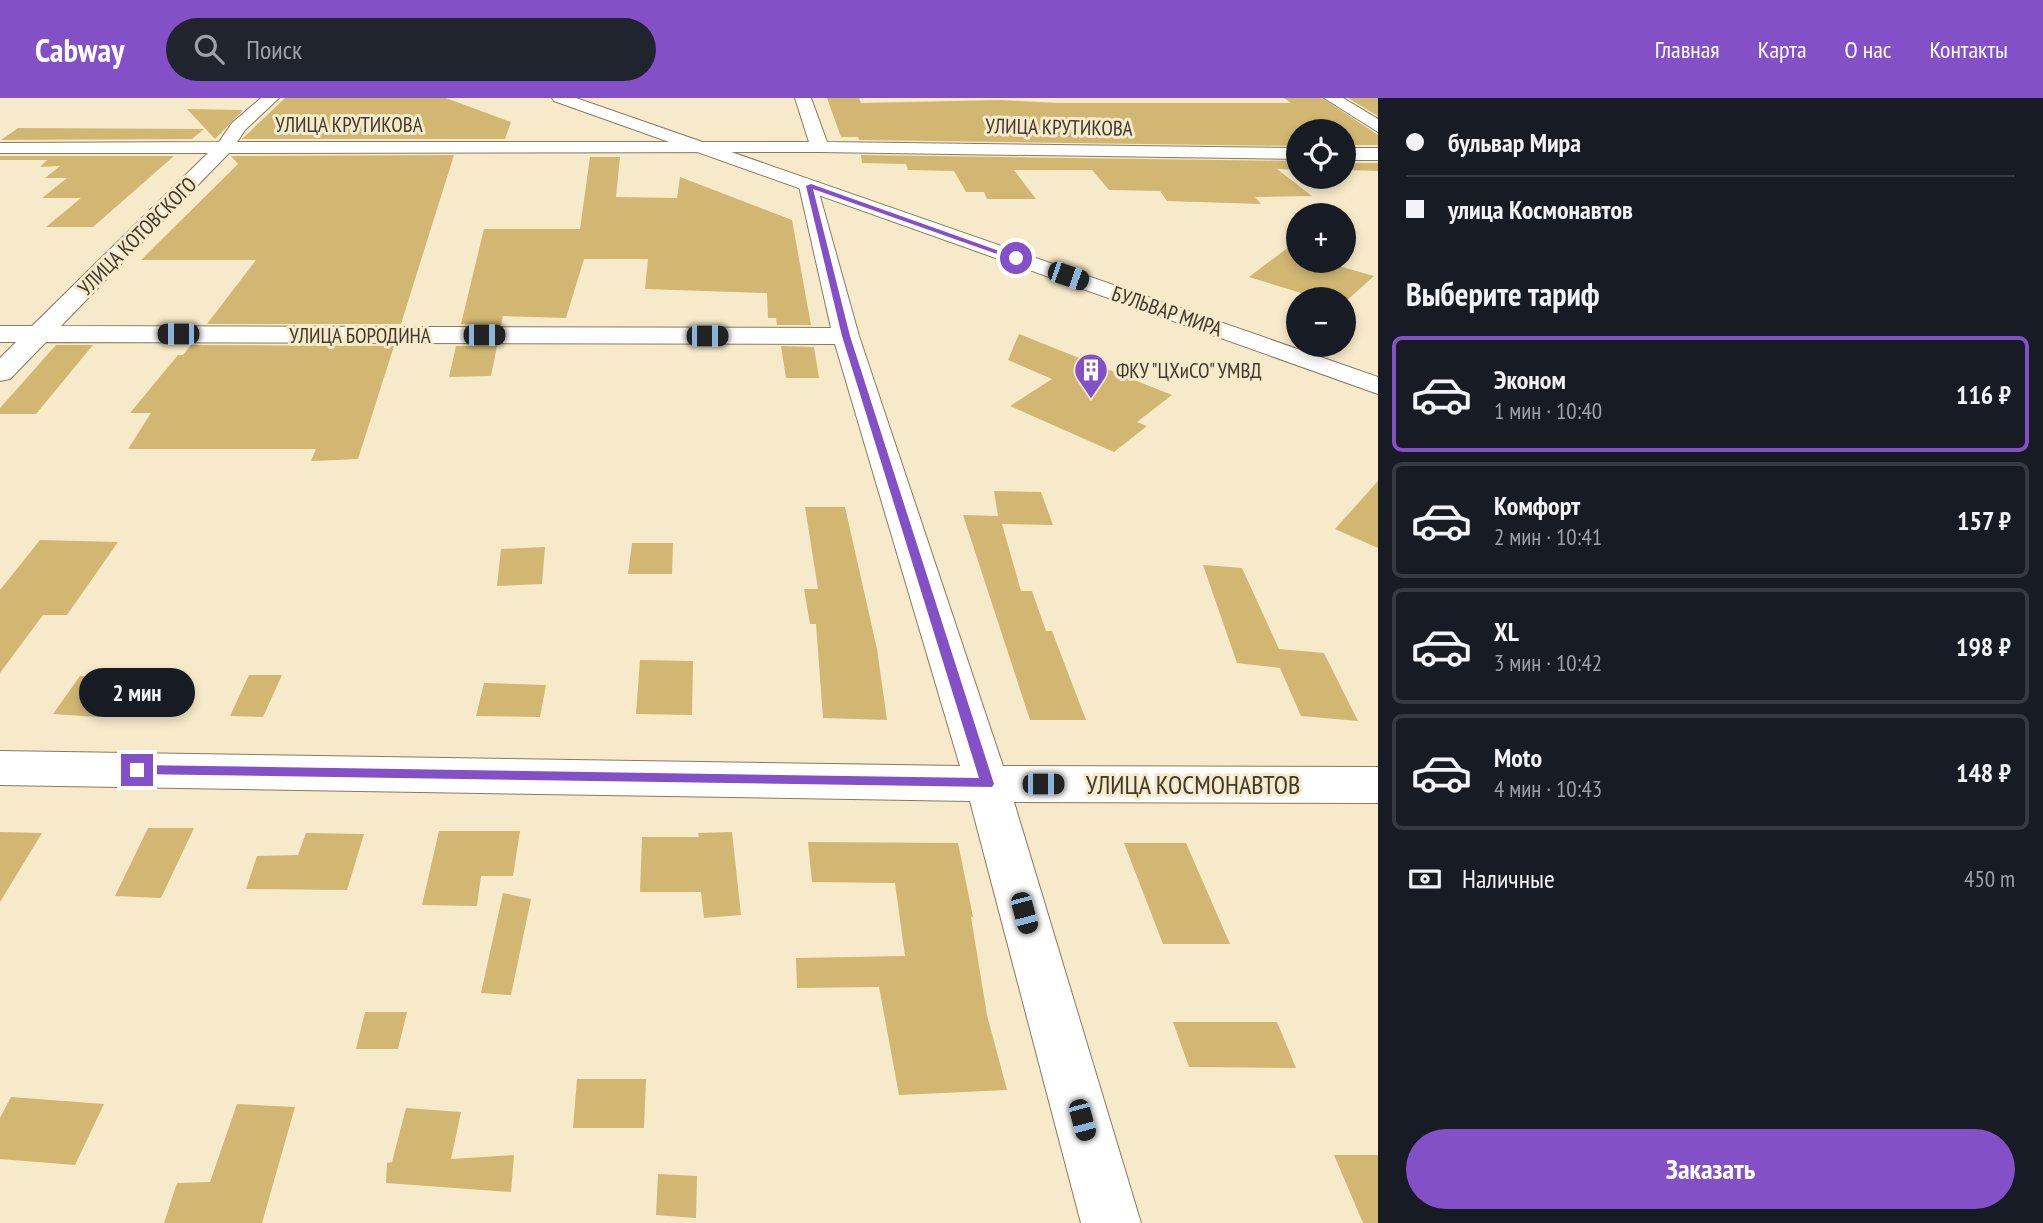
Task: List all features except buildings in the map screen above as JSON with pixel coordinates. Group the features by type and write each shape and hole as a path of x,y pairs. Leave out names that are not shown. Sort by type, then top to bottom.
{"street":[{"name":"УЛИЦА КОТОВСКОГО","path":"0,373 225,147 238,127 271,98"},
{"name":"БУЛЬВАР МИРА","path":"560,98 1378,386"},
{"path":"803,98 820,147"},
{"path":"1332,98 1378,127"},
{"name":"УЛИЦА КРУТИКОВА","path":"0,148 820,147 1286,153"},
{"path":"1356,154 1378,155"},
{"path":"809,186 846,336 987,784 1111,1223"},
{"name":"УЛИЦА БОРОДИНА","path":"0,334 846,336"},
{"name":"УЛИЦА КОСМОНАВТОВ","path":"0,768 987,784 1378,785"}],"place":[{"name":"ФКУ \"ЦХиСО\" УМВД","path":"1091,400"}],"route":[{"path":"137,770 987,784 846,336 809,186 1016,258"}]}
